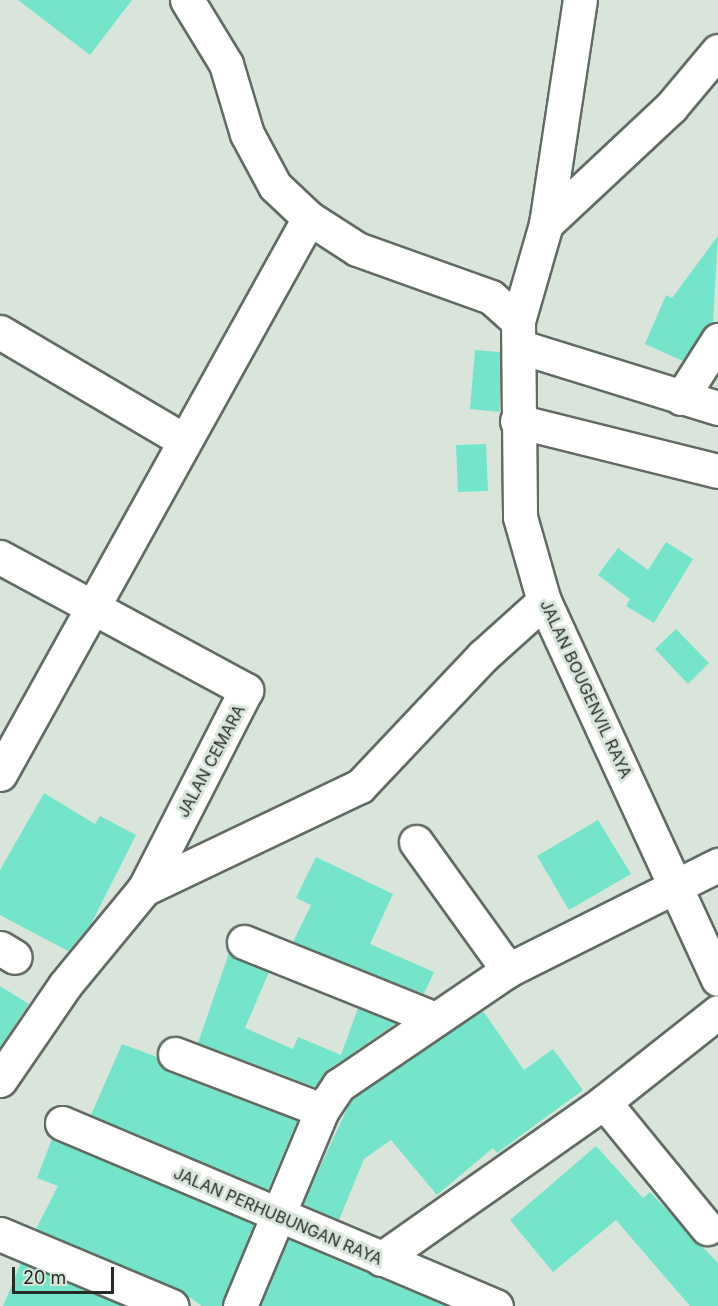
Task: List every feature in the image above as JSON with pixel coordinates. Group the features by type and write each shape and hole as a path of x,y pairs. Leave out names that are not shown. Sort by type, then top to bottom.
{"street":[{"path":"188,0 226,64 248,134 274,186 309,218 357,249 491,297 519,334 681,398 718,408"},
{"name":"JALAN BOUGENVIL RAYA","path":"580,0 546,224 519,334 517,421 520,517 544,601 718,979"},
{"path":"546,224 671,107 718,51"},
{"path":"0,774 93,611 183,440 309,218"},
{"path":"0,332 183,440"},
{"path":"681,398 718,340"},
{"path":"517,421 618,442 718,471"},
{"path":"0,557 93,611"},
{"path":"0,1080 65,985 144,889 360,786 442,696 544,601"},
{"name":"JALAN CEMARA","path":"93,611 246,690 144,889"},
{"path":"416,842 508,970"},
{"path":"240,1306 322,1110 349,1076 508,970 718,865"},
{"path":"244,942 433,1018"},
{"path":"381,1259 604,1102 718,1012"},
{"path":"175,1054 322,1110"},
{"path":"604,1102 707,1228"},
{"name":"JALAN PERHUBUNGAN RAYA","path":"62,1124 275,1218 496,1306"},
{"path":"0,1234 171,1306"}],"building":[{"path":"18,0 132,0 90,55"},
{"path":"718,236 713,322 683,361 645,344 666,295 672,298"},
{"path":"475,350 500,352 500,412 470,409"},
{"path":"486,444 488,491 458,492 456,445"},
{"path":"666,542 693,559 654,623 626,606 630,599 598,575 618,548 648,570"},
{"path":"676,629 709,663 688,684 655,649"},
{"path":"44,793 95,824 100,816 136,835 90,926 68,951 0,915 0,870"},
{"path":"598,820 631,874 569,910 537,856"},
{"path":"316,857 393,894 370,944 434,972 424,994 293,942 311,905 296,898"},
{"path":"229,953 269,972 245,1028 293,1049 298,1037 341,1055 358,1008 396,1023 328,1070 315,1087 198,1043"},
{"path":"0,986 29,1004 0,1047"},
{"path":"483,1011 524,1070 553,1049 583,1090 497,1153 493,1148 437,1195 391,1140 364,1159 339,1220 303,1204 352,1098"},
{"path":"122,1044 157,1057 168,1072 297,1121 268,1190 91,1115"},
{"path":"52,1139 254,1224 222,1306 202,1306 178,1289 36,1229 58,1186 37,1178"},
{"path":"596,1146 643,1198 650,1192 718,1263 718,1306 690,1306 616,1220 553,1272 510,1220"},
{"path":"288,1239 374,1276 448,1306 260,1306"},
{"path":"21,1263 123,1306 3,1306"}]}
